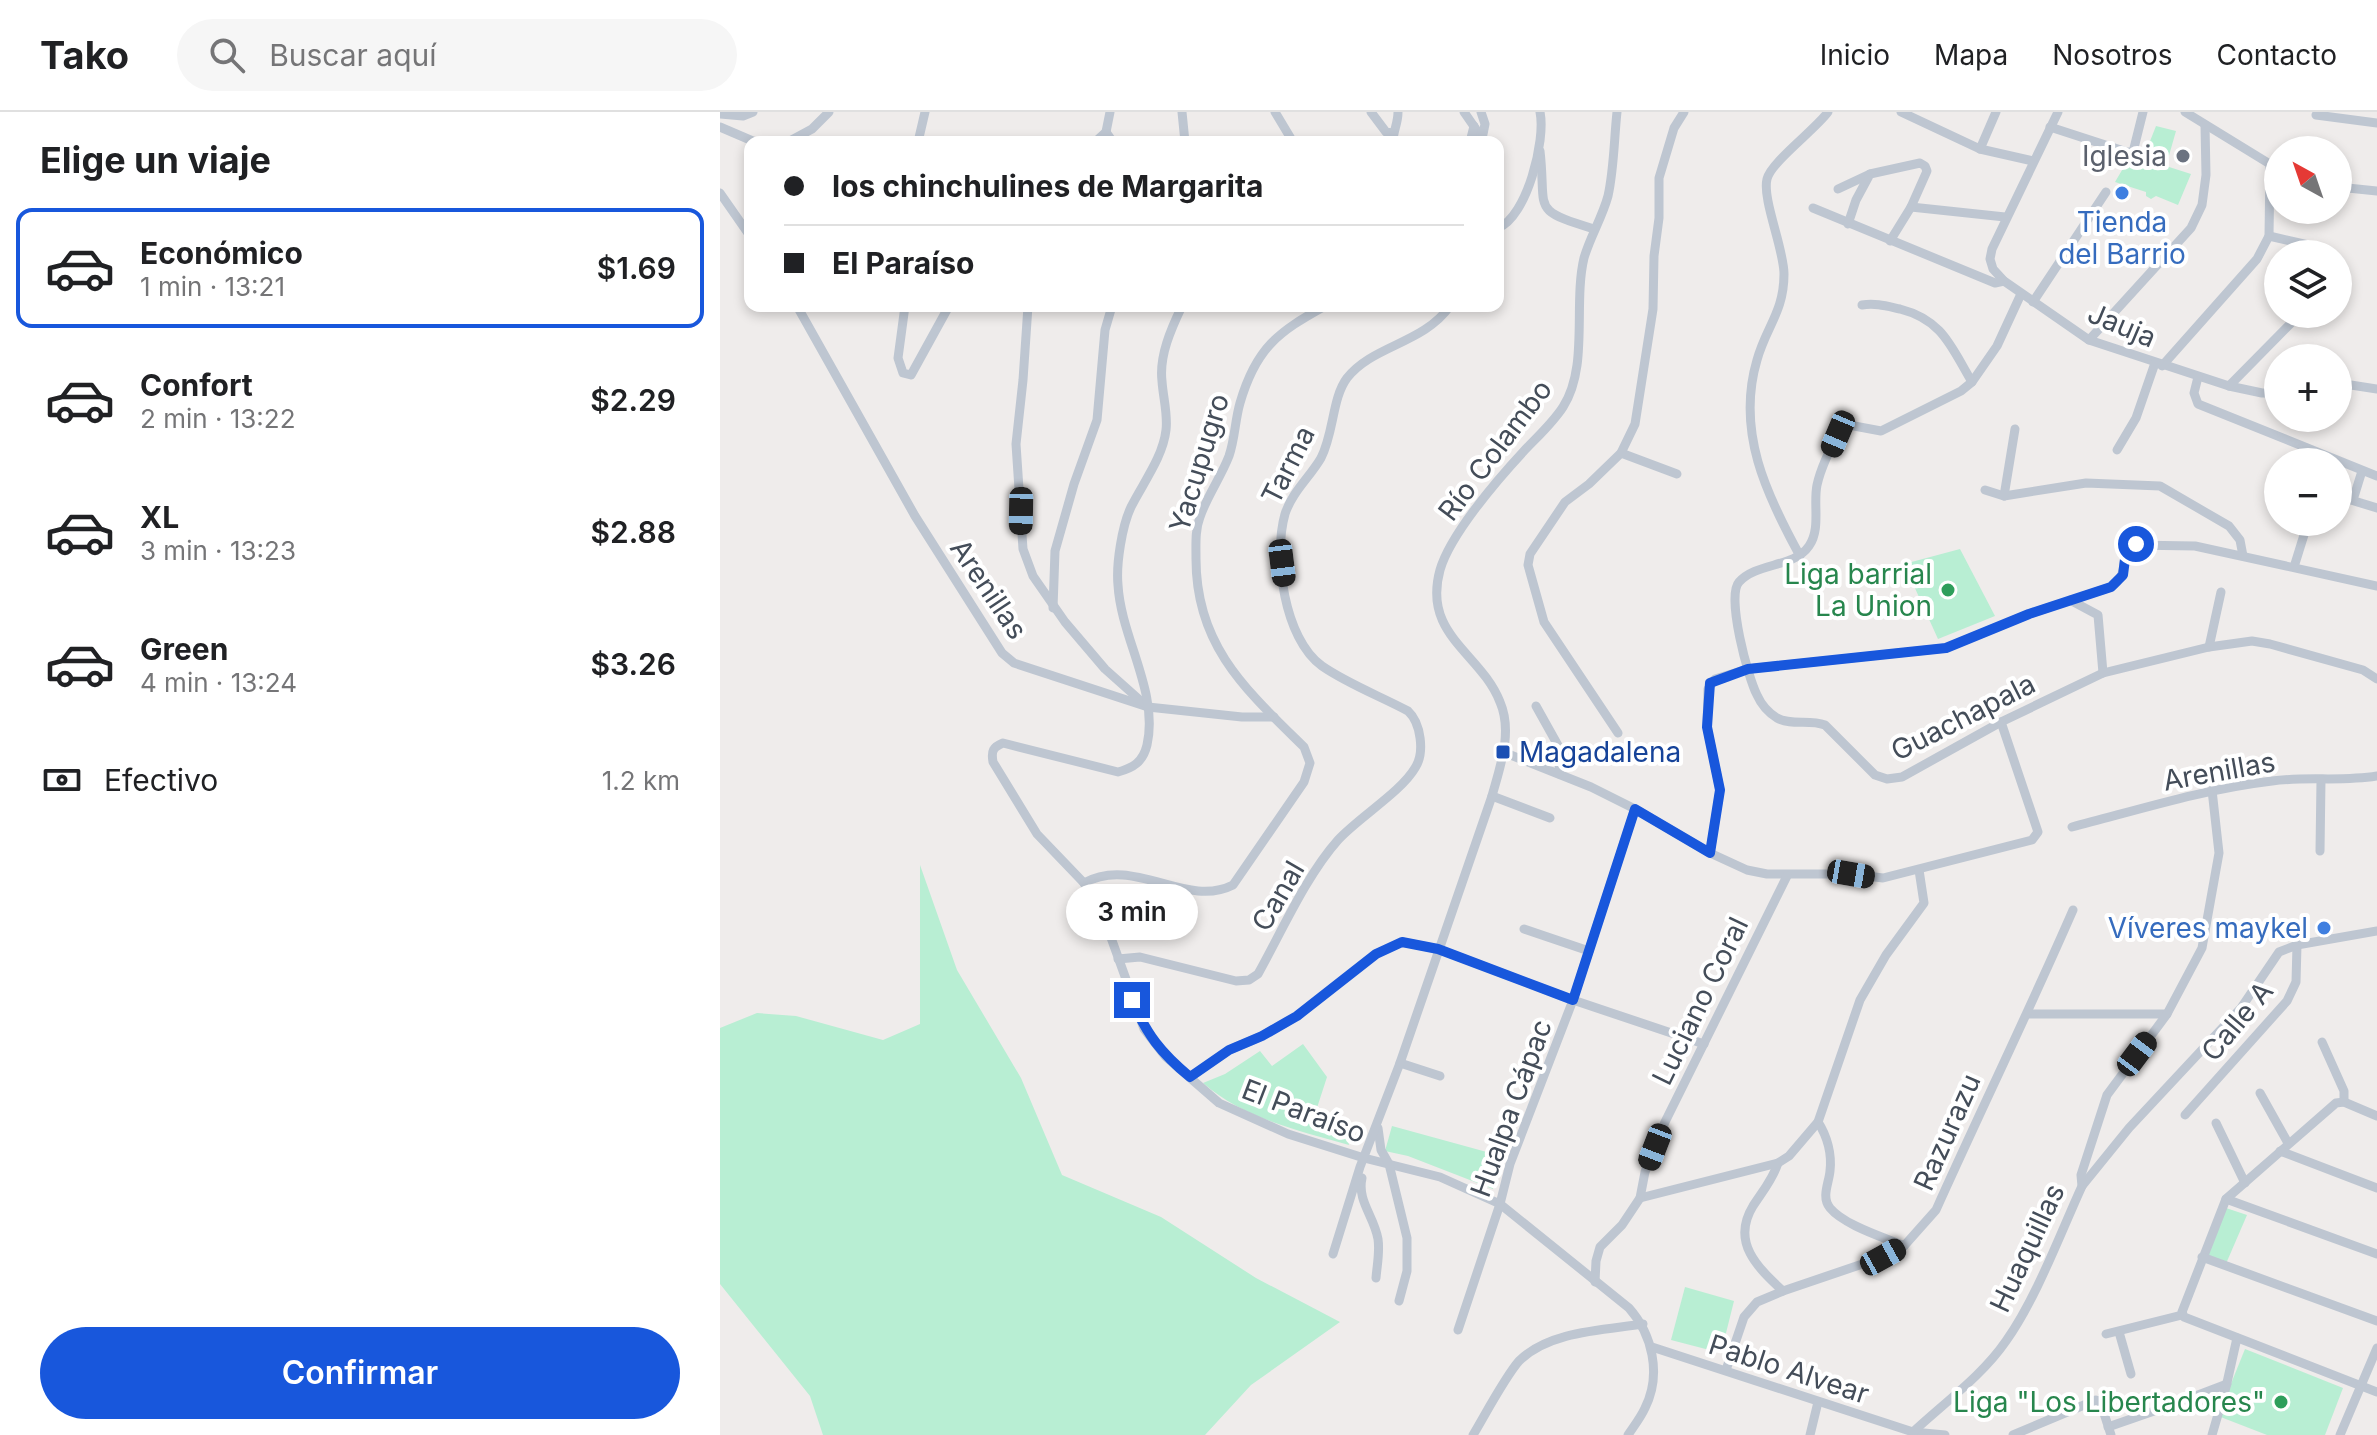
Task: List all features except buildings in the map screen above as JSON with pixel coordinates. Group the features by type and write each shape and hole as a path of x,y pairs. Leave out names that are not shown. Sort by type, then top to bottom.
{"street":[{"path":"720,114 743,116 753,112"},
{"path":"799,136 812,129 829,112"},
{"path":"919,136 925,112"},
{"path":"1102,136 1106,132 1110,112"},
{"path":"1182,112 1184,136"},
{"path":"1275,112 1289,136"},
{"path":"1371,112 1392,136"},
{"path":"1393,136 1398,125 1398,112"},
{"path":"1464,112 1480,136"},
{"path":"1481,112 1485,124 1483,136"},
{"path":"1504,225 1511,221 1523,199 1540,148 1543,129 1540,112"},
{"name":"Río Colambo","path":"1333,1254 1362,1162 1400,1063 1492,796 1503,752 1505,720 1500,702 1491,685 1445,628 1438,603 1439,572 1450,547 1503,473 1565,405 1578,357 1578,299 1584,259 1608,194 1617,112"},
{"path":"1618,733 1544,622 1528,565 1530,554 1565,502 1621,453 1635,424 1653,309 1659,178 1674,128 1684,112"},
{"path":"1800,556 1763,483 1753,449 1750,400 1757,358 1777,318 1784,294 1784,269 1767,178 1775,165 1828,112"},
{"path":"1901,112 1980,149 2033,161"},
{"path":"1980,149 1996,112"},
{"path":"1813,208 1995,283 2004,281 1993,269 1990,259 2005,217 2058,112"},
{"path":"2050,127 2133,152 2143,112"},
{"path":"2185,112 2264,161"},
{"path":"2316,115 2377,123"},
{"path":"2089,340 2191,228 2202,205 2206,175 2205,125"},
{"path":"1472,136 1474,126"},
{"path":"720,127 744,137"},
{"path":"1106,132 1109,136"},
{"path":"1540,148 1543,205 1549,213 1594,229"},
{"path":"1838,189 1870,174 1920,163 1925,166 1927,171 1911,207 1890,241"},
{"path":"1848,224 1870,174"},
{"path":"2352,188 2377,191"},
{"path":"2033,302 2106,192"},
{"path":"720,193 744,227"},
{"path":"1911,207 2005,217"},
{"path":"2117,450 2136,418 2159,364 2257,259 2269,236 2270,224"},
{"path":"2269,236 2286,240"},
{"name":"Jauja","path":"2004,281 2089,340 2198,377 2264,393"},
{"path":"1748,669 1734,592 1738,583 1752,573 1800,556 1809,546 1815,534 1817,482 1841,429 1849,425 1871,431 1892,428 1961,391 1972,382 1997,346 2021,294"},
{"path":"1862,305 1875,303 1913,312 1930,320 1945,336 1972,382"},
{"name":"Arenillas","path":"800,312 915,516 1002,653 1014,663 1148,707 1242,717 1274,717"},
{"path":"904,312 898,358 903,373 911,375 946,312"},
{"path":"1028,312 1016,444 1023,549 1033,576 1053,608 1105,669 1148,707"},
{"path":"1053,608 1055,551 1097,420 1105,330 1110,312"},
{"path":"1148,707 1120,603 1119,559 1129,512 1166,431 1162,364 1179,312"},
{"name":"Yacupugro","path":"1084,883 1098,875 1113,874 1159,880 1204,893 1219,892 1233,885 1304,782 1310,763 1304,747 1232,671 1206,626 1196,577 1196,534 1200,516 1230,455 1240,404 1251,373 1264,350 1286,328 1314,312"},
{"name":"Tarma","path":"1418,732 1415,717 1408,711 1321,665 1303,647 1289,615 1281,536 1286,511 1320,458 1332,431 1339,393 1347,378 1362,363 1429,329 1445,312"},
{"path":"2229,386 2286,328"},
{"path":"2198,377 2194,396 2198,404 2377,476"},
{"path":"2352,385 2377,389"},
{"path":"2004,496 2015,429"},
{"path":"1621,453 1677,474"},
{"path":"2362,471 2353,500 2377,508"},
{"path":"1985,490 2004,496 2086,483 2160,486 2229,526 2240,540 2243,556"},
{"path":"2294,567 2304,536"},
{"path":"1710,853 1720,790 1707,727 1708,689 1715,679 1748,669 1946,648 2116,584 2123,575 2126,551 2132,545 2195,546 2377,586"},
{"path":"2209,647 2221,592"},
{"path":"2070,600 2098,615 2103,673"},
{"name":"Guachapala","path":"1748,669 1756,694 1776,717 1789,722 1815,721 1825,725 1875,775 1887,779 1902,777 2001,722 2103,673 2209,647 2252,641 2270,644 2363,670 2377,679"},
{"path":"1536,706 1560,749 1559,774"},
{"name":"El Paraíso","path":"1148,707 1147,744 1143,757 1134,767 1118,772 1013,744 1003,743 991,753 993,762 1037,834 1084,883 1101,910 1144,1029 1165,1056 1219,1103 1362,1162 1389,1164 1440,1177 1500,1204 1595,1282"},
{"path":"1503,752 1635,809 1710,853 1747,870 1787,876 1817,873 1883,878 2032,840 2038,832 2001,722"},
{"name":"Canal","path":"1118,959 1140,957 1236,981 1249,980 1258,974 1310,881 1337,841 1416,767 1422,750 1418,732"},
{"name":"Arenillas","path":"2072,827 2212,790 2276,780 2352,780 2377,776"},
{"path":"2320,851 2321,780"},
{"name":"Huaquillas","path":"1913,1433 1982,1370 2006,1342 2082,1186 2081,1175 2107,1095 2167,1014 2202,948 2219,853 2212,790"},
{"path":"1492,796 1550,818"},
{"name":"Hualpa Cápac","path":"1458,1330 1500,1204 1510,1164 1573,1000 1635,809"},
{"path":"1640,1198 1778,1163 1789,1156 1818,1122 1860,1000 1886,955 1924,903 1919,870"},
{"name":"Luciano Coral","path":"1595,1282 1600,1247 1622,1225 1640,1198 1645,1172 1665,1122 1787,876"},
{"name":"Razurazu","path":"1726,1370 1744,1317 1757,1302 1883,1257 1904,1246 1936,1210 2073,910"},
{"path":"1524,929 1589,951"},
{"path":"2082,1186 2129,1128 2241,1008 2279,952 2297,945 2377,931"},
{"path":"1190,1077 1229,1050 1297,1016 1389,947 1402,942 1438,949 1573,1000 1704,1044"},
{"name":"Calle A","path":"2185,1115 2287,1001 2296,982 2297,945"},
{"path":"2028,1014 2167,1014"},
{"path":"2322,1042 2344,1091 2344,1102"},
{"path":"1400,1063 1440,1076"},
{"path":"2260,1093 2288,1143"},
{"path":"2183,1316 2202,1257 2226,1199 2329,1108 2344,1102 2377,1116"},
{"path":"1377,1120 1381,1150 1389,1164 1407,1238 1407,1271 1399,1301"},
{"path":"1818,1122 1829,1149 1831,1169 1825,1197 1831,1209 1840,1217 1904,1246"},
{"path":"2216,1123 2245,1183"},
{"path":"2280,1151 2377,1188"},
{"path":"1362,1162 1360,1196 1374,1224 1378,1241 1376,1278"},
{"path":"1778,1163 1775,1173 1751,1209 1743,1236 1756,1262 1783,1291"},
{"path":"2226,1199 2377,1254"},
{"path":"2202,1257 2377,1321"},
{"path":"1595,1282 1629,1308 1643,1324 1652,1347 1652,1382 1646,1406 1628,1435"},
{"path":"2106,1334 2183,1316 2377,1392"},
{"path":"1473,1435 1519,1361 1543,1344 1643,1324"},
{"path":"2119,1332 2131,1374"},
{"path":"2212,1435 2237,1338"},
{"name":"Pablo Alvear","path":"1652,1347 1913,1433 1945,1435"},
{"path":"2340,1435 2377,1348"},
{"path":"2013,1435 2096,1400 2100,1401 2110,1431 2227,1384"},
{"path":"1810,1435 1818,1402"}],"green space":[{"path":"2156,126 2176,131 2166,166 2191,174 2178,205 2156,196 2151,199 2146,192 2115,182 2128,160 2141,164"},
{"name":"Liga barrial La Union","path":"1960,549 1995,616 1938,639 1904,564"},
{"path":"920,865 957,970 1021,1078 1062,1175 1161,1217 1256,1278 1340,1322 1251,1385 1205,1435 823,1435 810,1396 720,1284 720,1028 757,1013 796,1016 883,1040 920,1024"},
{"path":"1303,1044 1327,1077 1314,1117 1344,1126 1349,1145 1254,1114 1203,1083 1225,1074 1260,1051 1272,1066"},
{"path":"1392,1126 1494,1154 1493,1189 1408,1156 1385,1151"},
{"path":"2223,1207 2247,1215 2225,1266 2203,1254"},
{"path":"1685,1287 1734,1301 1721,1353 1671,1340"},
{"name":"Liga \"Los Libertadores\"","path":"2245,1349 2343,1388 2325,1435 2267,1435 2218,1416"}],"place":[{"name":"Iglesia","path":"2183,156"},
{"name":"Tienda del Barrio","path":"2122,193"},
{"name":"Liga barrial La Union","path":"1948,590"},
{"name":"Magadalena","path":"1503,752"},
{"name":"Víveres maykel","path":"2324,928"},
{"name":"Liga \"Los Libertadores\"","path":"2281,1402"}],"route":[{"path":"1132,1000 1144,1029 1165,1056 1190,1077 1229,1050 1297,1016 1376,954 1402,942 1438,949 1573,1000 1635,809 1710,853 1720,790 1707,727 1710,683 1748,669 1958,645 2002,624 2111,587 2123,575 2126,551 2136,544"}]}
